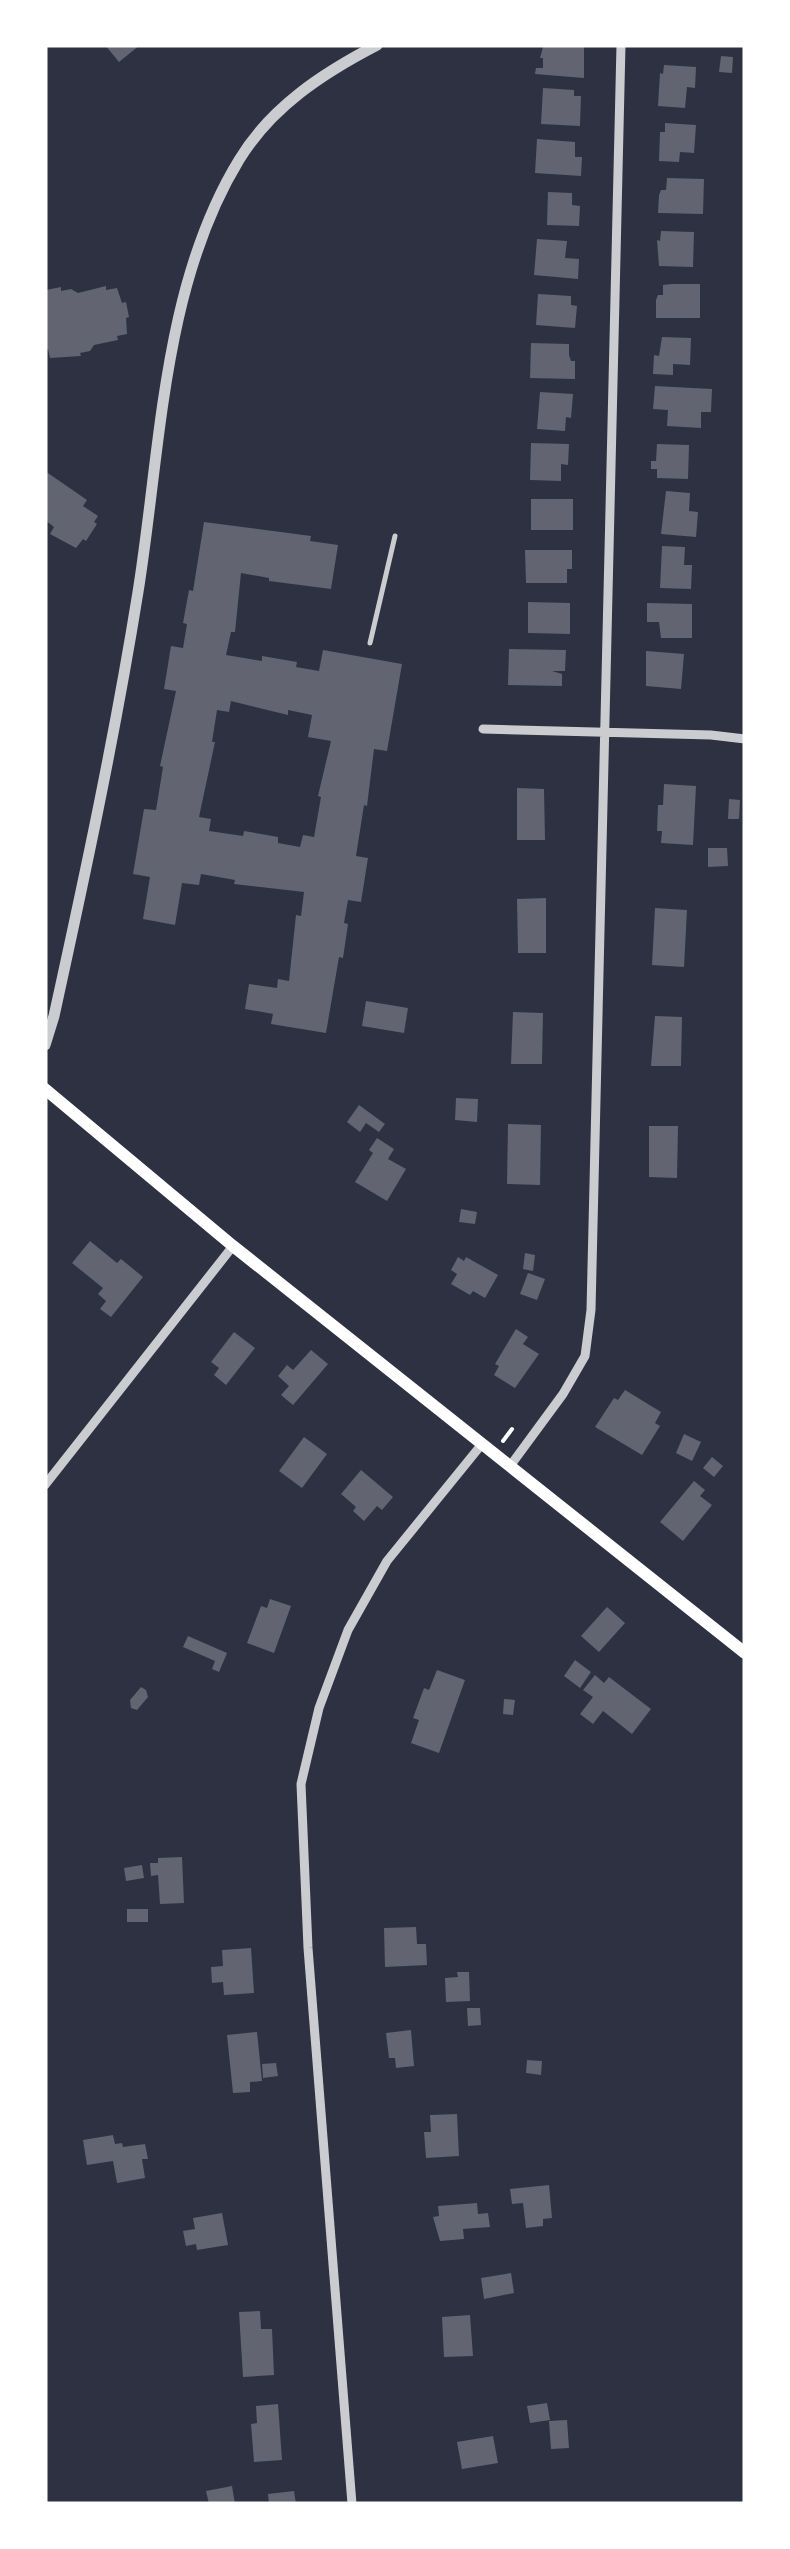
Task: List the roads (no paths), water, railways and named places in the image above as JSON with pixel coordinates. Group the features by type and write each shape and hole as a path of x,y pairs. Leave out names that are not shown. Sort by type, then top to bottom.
{"main road":[{"path":"45,1089 232,1246 745,1654"}],"street":[{"path":"45,1044 117,724 178,316 194,256 241,156 280,109 328,71 377,45"},
{"path":"510,1466 563,1394 585,1356 594,1262 621,45"},
{"path":"483,729 745,739"},
{"path":"45,1485 232,1246"},
{"path":"352,2504 308,1948 301,1784 319,1708 348,1630 388,1561 482,1444"}],"lane":[{"path":"370,643 394,536"}]}
